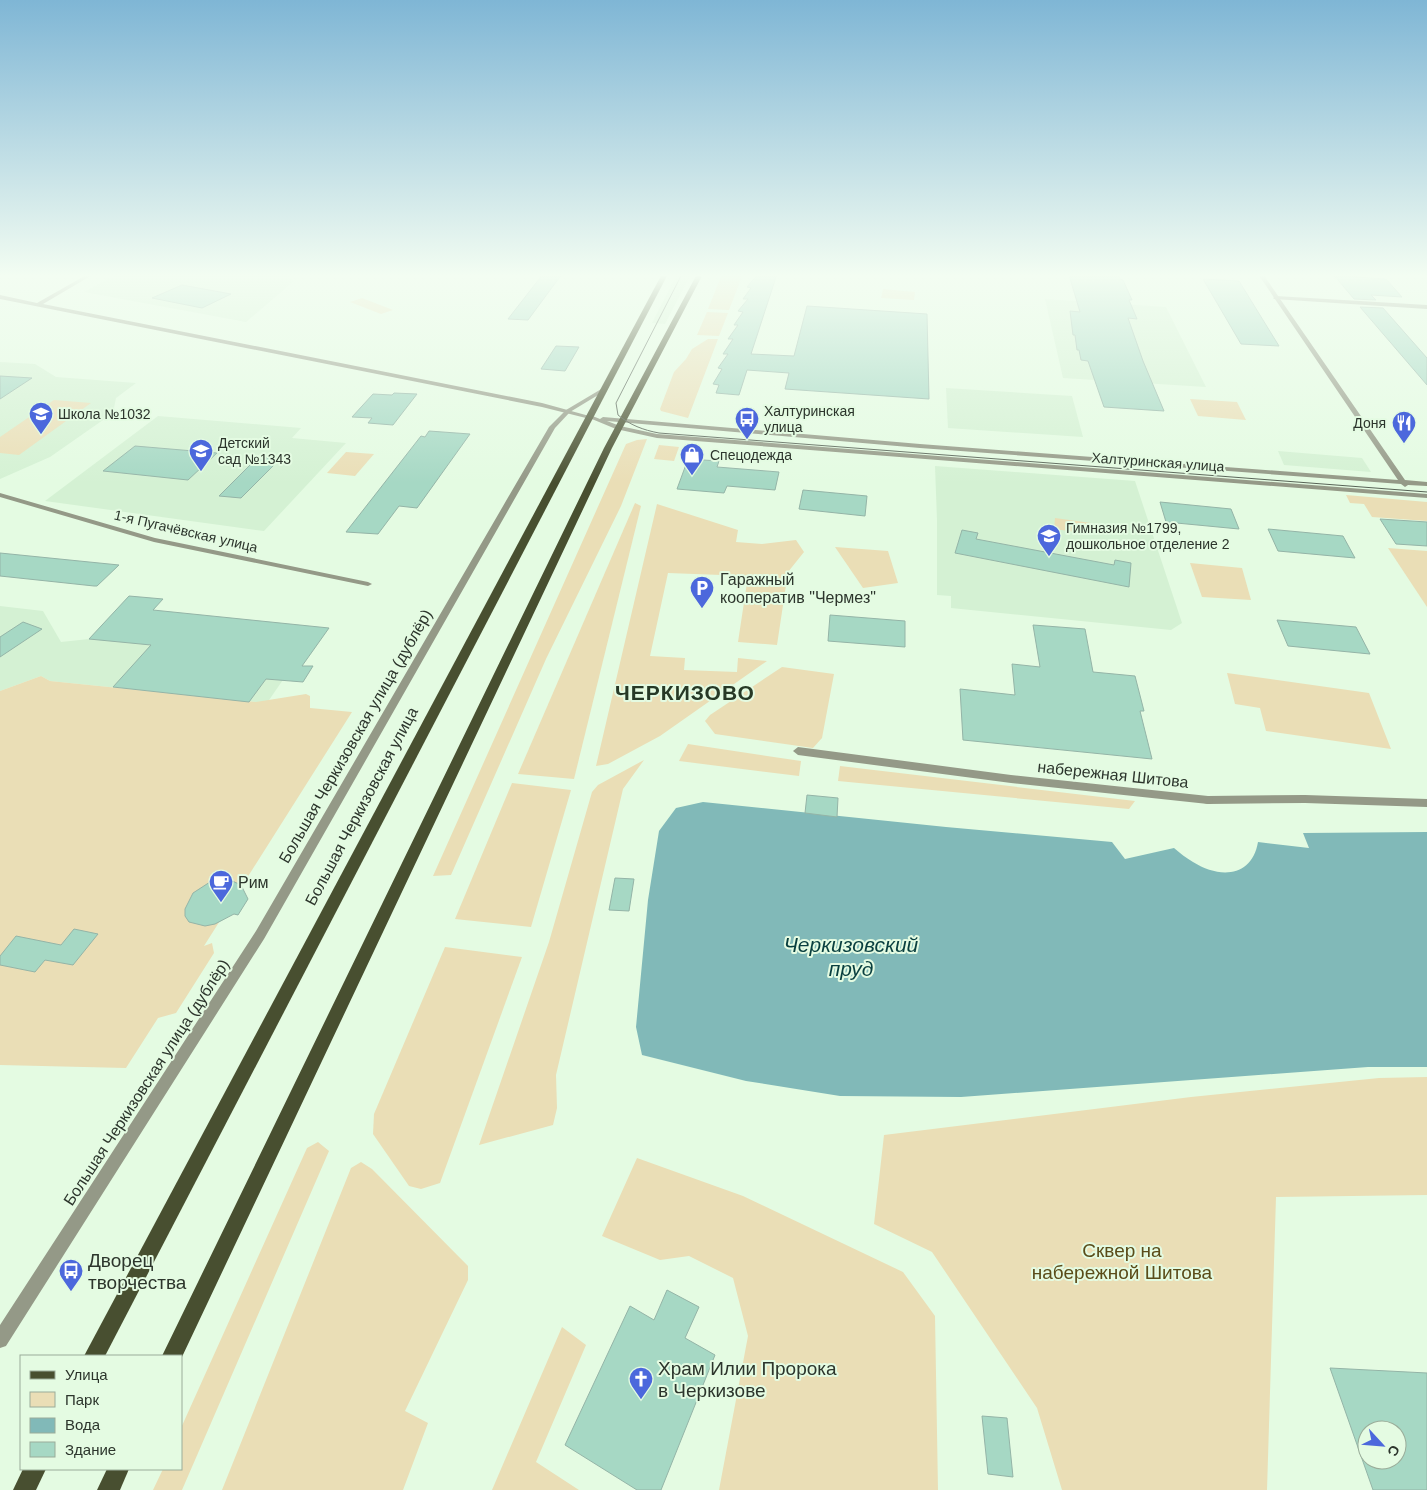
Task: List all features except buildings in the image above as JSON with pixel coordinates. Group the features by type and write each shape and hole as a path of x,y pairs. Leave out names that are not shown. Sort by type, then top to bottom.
{"main road":[{"name":"Большая Черкизовская улица","path":"95,1355 628,344"},
{"path":"172,1355 620,424 663,344"},
{"path":"24,1490 34,1470"},
{"path":"108,1490 118,1470"}],"street":[{"name":"Халтуринская улица","path":"229,344 568,411 620,424 657,436 1427,496"},
{"path":"1307,344 1410,494"},
{"name":"Большая Черкизовская улица (дублёр)","path":"0,1340 260,935 552,427 568,411 605,389"},
{"name":"Халтуринская улица","path":"620,424 1427,484"},
{"name":"1-я Пугачёвская улица","path":"0,496 154,540 368,584"},
{"name":"набережная Шитова","path":"798,751 1011,779 1208,800 1305,799 1427,804"}],"shaded area":[{"path":"1055,344 1184,344 1206,387 1063,378"},
{"name":"Школа №1032","path":"0,362 35,364 56,377 136,383 116,398 113,413 50,457 0,479"},
{"path":"946,388 1072,396 1083,437 948,428"},
{"name":"Детский сад №1343","path":"158,416 301,428 292,438 346,443 264,531 45,501"},
{"path":"1278,451 1362,458 1371,472 1284,465"},
{"name":"Гимназия №1799, дошкольное отделение 2","path":"935,466 1135,481 1182,623 1171,630 951,608 951,596 937,595"},
{"path":"0,606 43,611 61,642 89,639 298,658 267,703 50,681 41,676 0,691"}],"green space":[{"path":"701,344 716,344 688,418 661,411 660,409 674,372 692,349"},
{"path":"1190,399 1237,402 1246,420 1198,416"},
{"path":"54,400 91,403 19,455 0,453 0,437"},
{"path":"647,439 621,506 546,659 451,875 433,876 626,444"},
{"path":"659,445 679,447 674,461 654,459"},
{"path":"346,452 374,454 355,476 327,473"},
{"path":"1346,495 1427,502 1427,521 1372,517 1364,504 1350,503"},
{"path":"635,503 641,506 574,779 518,774"},
{"path":"657,504 738,530 736,542 762,544 796,540 804,552 788,572 777,645 738,642 748,576 668,573 650,656 685,658 684,670 737,672 738,658 767,661 660,736 608,764 596,766"},
{"path":"1055,518 1091,523 1091,534 1054,529"},
{"path":"835,547 888,551 898,583 863,588"},
{"path":"1388,548 1427,551 1427,607"},
{"path":"1190,563 1242,568 1251,600 1202,597"},
{"path":"782,667 834,674 822,738 813,748 715,734 705,721 710,715"},
{"path":"1227,673 1369,693 1391,749 1266,731 1260,708 1235,704"},
{"path":"41,676 50,681 256,702 306,694 310,696 310,708 352,712 204,946 212,943 214,953 176,1013 158,1018 126,1068 0,1065 0,691"},
{"path":"688,744 801,761 799,776 679,761"},
{"path":"644,760 623,789 556,1075 557,1108 553,1125 479,1145 549,942 592,792 598,785"},
{"path":"840,766 1135,801 1129,809 838,781"},
{"path":"512,783 571,790 531,927 455,919"},
{"path":"445,947 522,957 440,1183 421,1189 409,1186 373,1134 374,1114"},
{"name":"Сквер на набережной Шитова","path":"1427,1077 1427,1195 1276,1197 1267,1490 1062,1490 1037,1408 932,1252 874,1224 884,1135 1191,1097 1379,1078"},
{"path":"318,1142 329,1151 182,1490 153,1490 163,1470 182,1470 182,1426 307,1148"},
{"path":"637,1158 743,1196 903,1272 935,1316 938,1490 719,1490 748,1336 733,1278 689,1256 660,1260 602,1236"},
{"path":"361,1162 372,1169 468,1266 468,1280 405,1411 428,1423 403,1490 222,1490 351,1168"},
{"path":"562,1327 586,1345 536,1462 579,1490 492,1490"}],"water":[{"name":"Черкизовский пруд","path":"703,802 1112,842 1125,859 1174,848 1188,859 1203,867 1224,872 1233,872 1249,862 1255,854 1258,842 1309,848 1303,833 1427,832 1427,1067 1368,1067 961,1097 840,1096 746,1081 642,1055 636,1027 648,900 659,831 676,808"}],"tram line":[{"path":"646,344 616,403 618,415 623,419 659,433 1427,492"}],"place":[{"name":"Школа №1032","path":"41,435"},
{"name":"Халтуринская улица","path":"747,440"},
{"name":"Доня","path":"1404,444"},
{"name":"Детский сад №1343","path":"201,472"},
{"name":"Спецодежда","path":"692,476"},
{"name":"Гимназия №1799, дошкольное отделение 2","path":"1049,557"},
{"name":"Гаражный кооператив \"Чермез\"","path":"702,609"},
{"name":"Рим","path":"221,903"},
{"name":"Дворец творчества","path":"71,1292"},
{"name":"Храм Илии Пророка в Черкизове","path":"641,1400"}],"district":[{"name":"ЧЕРКИЗОВО","path":"685,693"}]}
